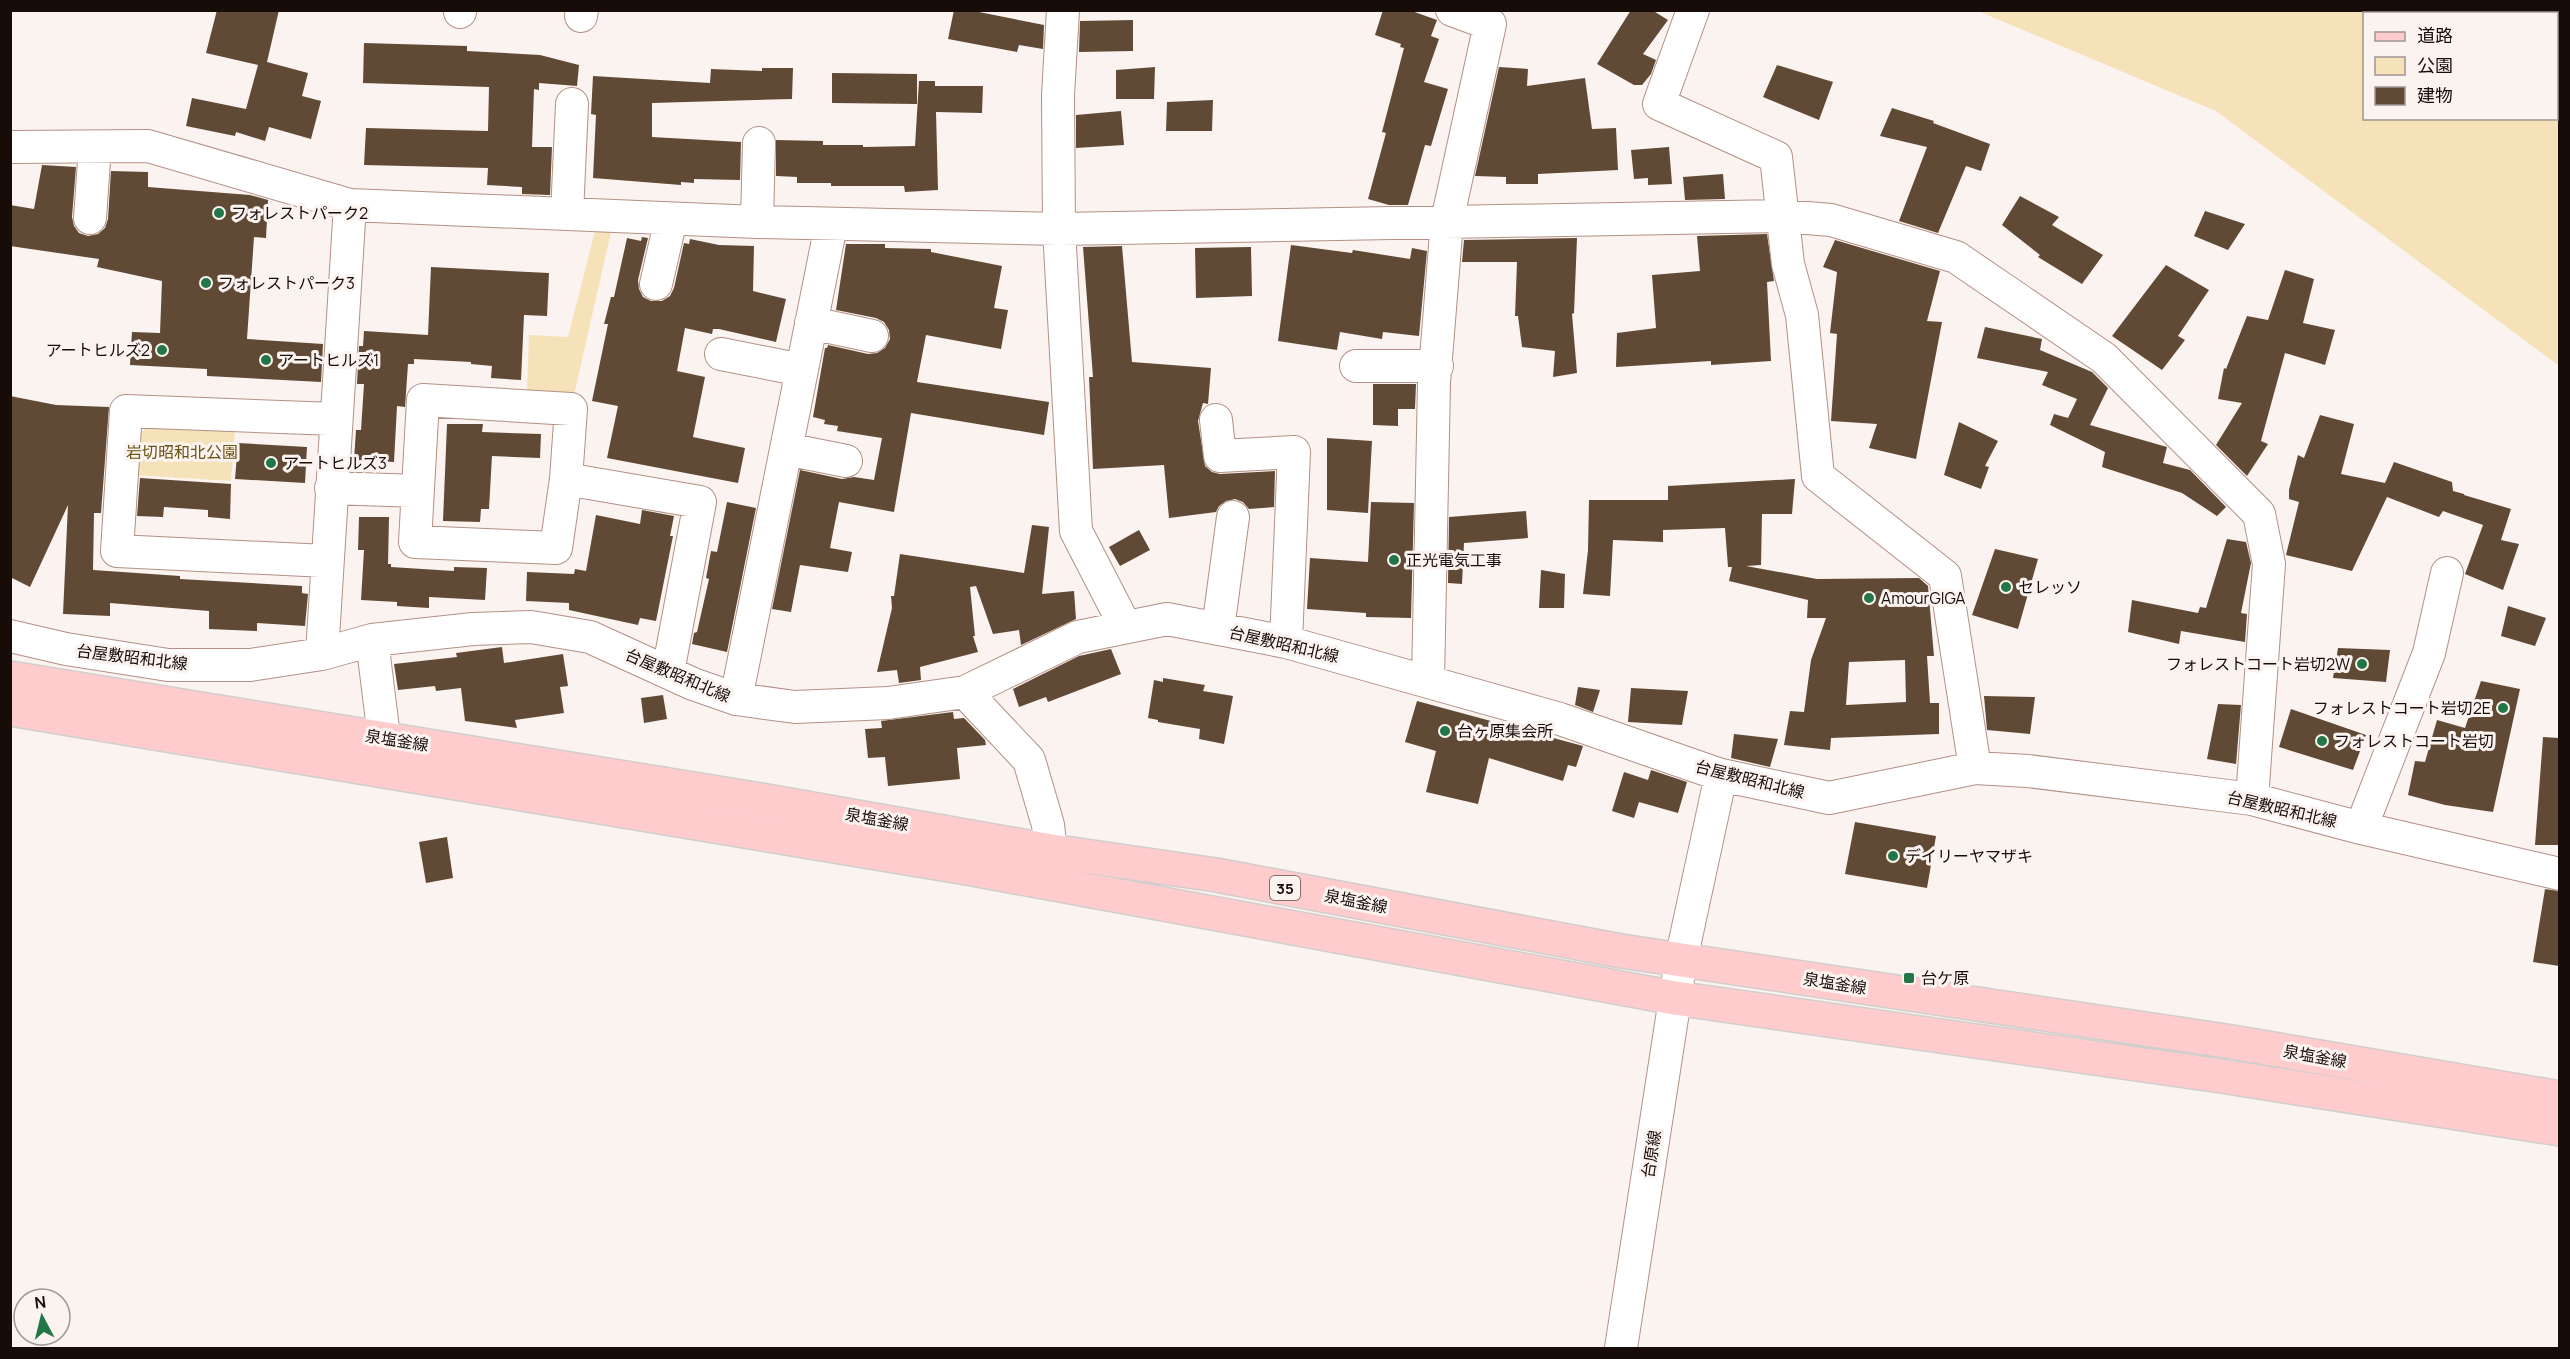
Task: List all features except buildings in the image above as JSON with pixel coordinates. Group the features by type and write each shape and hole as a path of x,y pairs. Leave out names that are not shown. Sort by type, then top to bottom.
{"main road":[{"name":"泉塩釜線","path":"10,678 876,819 1051,850 1216,874 1681,960 2226,1041 2559,1098"},
{"name":"泉塩釜線","path":"10,709 899,856 1675,998 2221,1076 2559,1129"}],"street":[{"path":"1063,10 1058,95 1059,229 1076,531 1125,626"},
{"path":"1428,681 1434,383 1448,221 1457,169 1490,24 1452,10"},
{"path":"1693,10 1659,104 1776,157 1788,264 1802,315 1818,476 1945,576 1975,768"},
{"path":"567,214 572,104"},
{"path":"757,222 759,143"},
{"path":"10,147 148,146 350,205 831,225 1059,229 1783,216 1831,220 1956,256 2104,358 2259,514 2269,564 2252,799"},
{"path":"90,218 95,147"},
{"path":"322,654 350,205"},
{"path":"656,284 671,219"},
{"path":"736,699 831,225"},
{"path":"811,323 872,336"},
{"path":"721,354 802,370"},
{"path":"1356,366 1437,366"},
{"path":"423,400 571,409 566,479 556,549 416,542 423,400"},
{"path":"326,561 117,551 126,411 335,419"},
{"path":"1216,420 1220,456 1294,452 1286,642"},
{"path":"786,449 846,461"},
{"path":"566,479 700,502 668,672"},
{"path":"331,488 418,491"},
{"path":"1218,629 1233,518"},
{"path":"2361,828 2429,653 2447,573"},
{"name":"台屋敷昭和北線","path":"10,636 66,649 168,665 250,665 322,654 372,640 473,629 531,627 590,637 736,699 795,707 888,703 965,692 1078,637 1167,619 1286,642 1560,719 1721,775 1829,798 1975,768 2028,771 2252,799 2361,828 2559,874"},
{"path":"372,640 384,738"},
{"path":"965,692 1029,760 1048,825 1051,850"},
{"name":"台原線","path":"1621,1348 1681,960 1721,775"}],"green space":[{"path":"1978,11 2559,11 2559,366 2216,111"},
{"path":"595,231 611,232 574,395 527,392 529,335 568,337"},
{"name":"岩切昭和北公園","path":"151,424 235,428 231,481 134,475 137,436"}],"place":[{"name":"フォレストパーク2","path":"219,213"},
{"name":"フォレストパーク3","path":"206,283"},
{"name":"アートヒルズ2","path":"162,350"},
{"name":"アートヒルズ1","path":"266,360"},
{"name":"アートヒルズ3","path":"271,463"},
{"name":"正光電気工事","path":"1394,560"},
{"name":"セレッソ","path":"2006,587"},
{"name":"AmourGIGA","path":"1869,598"},
{"name":"フォレストコート岩切2W","path":"2362,664"},
{"name":"フォレストコート岩切2E","path":"2503,708"},
{"name":"台ヶ原集会所","path":"1445,731"},
{"name":"フォレストコート岩切","path":"2322,741"},
{"name":"デイリーヤマザキ","path":"1893,856"},
{"name":"台ケ原","path":"1909,978"}]}
